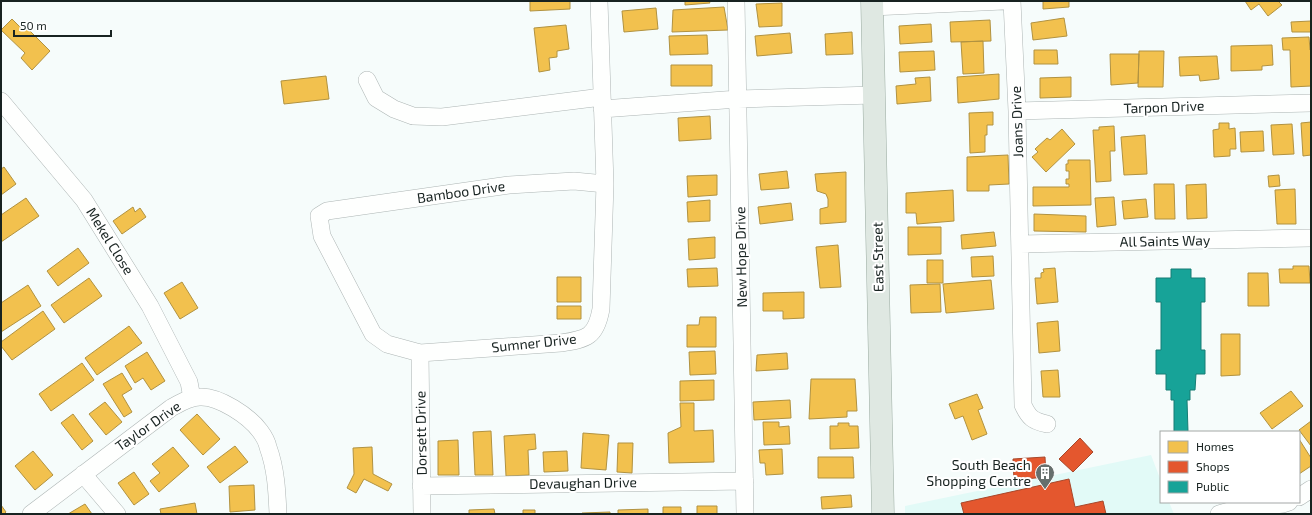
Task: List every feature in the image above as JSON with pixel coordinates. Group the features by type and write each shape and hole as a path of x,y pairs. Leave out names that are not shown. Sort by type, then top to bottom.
{"main road":[{"name":"East Street","path":"872,4 883,514"}],"street":[{"name":"Sumner Drive","path":"319,216 322,236 373,334 386,344 420,353 561,343 576,340 592,334 599,322 601,309 605,184 599,1"},
{"name":"New Hope Drive","path":"736,1 745,514"},
{"path":"872,4 1003,1"},
{"name":"Joans Drive","path":"1012,1 1017,111 1023,405 1027,413 1035,421 1047,424"},
{"path":"367,80 376,98 394,109 413,116 442,117 602,103 874,95"},
{"name":"Mekel Close","path":"1,101 84,200 150,306 189,382 192,398"},
{"name":"Tarpon Drive","path":"1017,111 1311,103"},
{"name":"Bamboo Drive","path":"319,216 327,211 509,184 574,181 605,184"},
{"name":"All Saints Way","path":"1020,244 1311,238"},
{"name":"Dorsett Drive","path":"420,353 422,514"},
{"name":"Taylor Drive","path":"31,514 171,408 192,398 201,396 228,405 260,430 268,447 277,478 278,514"},
{"path":"84,474 117,514"},
{"name":"Devaughan Drive","path":"421,486 745,481"},
{"path":"1300,496 1311,489"},
{"path":"1219,514 1233,510 1286,503"}],"shaded area":[{"path":"1151,455 1160,478 1160,503 1169,503 1174,514 905,514 905,506"}],"building: Homes":[{"path":"530,1 570,1 570,9 530,11"},
{"path":"685,1 709,1 710,3 685,5"},
{"path":"1043,1 1069,1 1069,7 1043,9"},
{"path":"1245,1 1278,1 1282,5 1268,16 1259,4 1251,10"},
{"path":"782,3 782,26 759,27 756,4"},
{"path":"724,7 728,30 672,32 673,10"},
{"path":"656,8 658,29 624,32 622,11"},
{"path":"1064,18 1067,36 1033,40 1031,23"},
{"path":"12,19 23,30 26,27 50,51 32,70 21,58 25,53 1,30"},
{"path":"990,20 991,41 951,42 950,22"},
{"path":"1311,21 1311,32 1292,32 1291,22"},
{"path":"931,24 932,42 900,44 899,26"},
{"path":"566,25 569,49 557,51 557,57 549,58 550,70 539,72 534,28"},
{"path":"852,32 853,54 826,55 825,34"},
{"path":"790,33 792,53 757,56 755,36"},
{"path":"707,35 708,54 670,55 669,36"},
{"path":"1309,37 1311,50 1311,86 1291,87 1290,50 1283,50 1282,38"},
{"path":"983,41 984,73 963,74 961,42"},
{"path":"1272,45 1273,65 1262,66 1262,70 1231,71 1231,46"},
{"path":"1034,50 1057,50 1058,64 1034,64"},
{"path":"934,51 935,70 900,72 899,52"},
{"path":"1139,51 1164,51 1163,87 1138,87"},
{"path":"1110,54 1139,54 1138,83 1111,85"},
{"path":"1217,56 1219,79 1200,81 1199,75 1180,76 1179,57"},
{"path":"671,65 712,65 712,86 671,86"},
{"path":"999,74 999,99 958,103 957,77"},
{"path":"326,76 329,99 284,104 281,81"},
{"path":"930,77 931,101 897,104 896,86 916,84 915,78"},
{"path":"1071,77 1071,97 1040,98 1040,78"},
{"path":"993,112 993,125 987,125 987,135 985,135 985,152 970,153 969,113"},
{"path":"710,116 711,139 679,141 678,118"},
{"path":"1311,122 1311,155 1303,156 1301,123"},
{"path":"1219,123 1229,123 1229,129 1235,128 1236,149 1230,149 1230,156 1214,157 1213,130 1219,129"},
{"path":"1292,124 1294,154 1273,155 1271,125"},
{"path":"1114,126 1115,151 1110,151 1111,181 1096,182 1093,130 1099,130 1099,127"},
{"path":"1062,129 1075,144 1046,172 1032,157 1038,152 1035,149 1047,138 1050,140"},
{"path":"1263,131 1264,151 1241,152 1240,132"},
{"path":"1145,135 1147,174 1124,175 1121,137"},
{"path":"1008,155 1009,184 989,185 989,191 967,191 967,157"},
{"path":"1068,160 1090,160 1091,205 1033,206 1033,187 1069,187 1069,184 1066,184 1066,179 1069,179 1069,171 1066,171 1066,164 1068,164"},
{"path":"4,167 16,184 1,195 1,169"},
{"path":"787,171 789,188 761,190 759,174"},
{"path":"846,172 846,222 820,224 820,209 828,207 828,199 826,194 817,191 815,174"},
{"path":"717,175 717,195 688,197 687,176"},
{"path":"1279,175 1280,186 1269,187 1268,176"},
{"path":"1154,184 1174,184 1175,219 1155,219"},
{"path":"1206,184 1207,218 1187,219 1186,185"},
{"path":"1295,189 1296,224 1277,224 1275,190"},
{"path":"953,190 954,221 917,224 916,213 906,213 906,193"},
{"path":"1114,197 1116,225 1097,227 1095,198"},
{"path":"26,198 39,216 1,242 1,215"},
{"path":"1146,199 1148,217 1124,219 1122,201"},
{"path":"710,200 710,221 688,222 687,202"},
{"path":"791,203 793,220 760,224 758,207"},
{"path":"133,207 135,212 140,208 146,217 122,234 113,221"},
{"path":"1034,214 1086,216 1086,232 1034,231"},
{"path":"908,227 941,227 941,254 908,255"},
{"path":"994,232 996,246 962,249 961,235"},
{"path":"715,237 715,258 689,260 688,239"},
{"path":"838,245 841,287 820,288 816,247"},
{"path":"78,248 89,263 58,286 47,271"},
{"path":"993,256 994,276 972,277 971,257"},
{"path":"927,260 943,260 943,283 927,283"},
{"path":"1293,266 1309,266 1310,283 1280,283 1279,269 1293,269"},
{"path":"717,268 718,286 688,287 687,269"},
{"path":"1055,268 1058,302 1037,304 1035,278 1041,278 1041,273 1044,272 1043,269"},
{"path":"1248,273 1268,273 1269,306 1248,306"},
{"path":"557,277 581,277 581,302 557,302"},
{"path":"89,278 102,296 64,323 51,305"},
{"path":"991,280 994,309 946,313 943,284"},
{"path":"182,282 198,308 180,319 164,293"},
{"path":"940,284 941,312 911,313 910,285"},
{"path":"28,285 41,306 1,332 1,303"},
{"path":"804,292 804,318 783,319 783,311 763,311 763,293"},
{"path":"557,306 581,306 581,319 557,319"},
{"path":"43,311 55,329 12,360 1,346 1,342"},
{"path":"700,317 716,317 716,347 687,347 687,325 699,325"},
{"path":"1058,321 1060,351 1039,353 1037,323"},
{"path":"129,326 142,343 97,375 85,358"},
{"path":"1221,334 1240,334 1240,375 1221,376"},
{"path":"715,351 716,374 690,375 689,352"},
{"path":"147,352 165,381 151,390 143,378 135,383 125,366"},
{"path":"787,353 788,369 756,371 757,355"},
{"path":"82,363 94,380 51,411 39,394"},
{"path":"1058,370 1060,397 1043,397 1041,371"},
{"path":"122,373 132,389 122,395 132,412 124,417 103,384"},
{"path":"811,379 855,379 857,411 847,411 847,417 809,419"},
{"path":"714,380 714,400 680,401 680,381"},
{"path":"1291,391 1303,406 1272,429 1260,413"},
{"path":"977,394 983,408 978,410 987,434 972,440 963,416 955,419 949,404"},
{"path":"790,400 791,418 754,420 753,402"},
{"path":"105,402 122,422 106,435 89,414"},
{"path":"680,403 694,403 694,431 713,430 714,462 669,463 668,433 681,427"},
{"path":"73,414 93,441 82,450 61,423"},
{"path":"197,414 220,439 203,455 180,430"},
{"path":"1311,421 1311,446 1300,431 1299,430"},
{"path":"763,422 779,422 779,427 789,426 790,444 764,445"},
{"path":"838,423 849,423 849,426 858,426 859,448 830,449 830,426 838,426"},
{"path":"491,431 493,475 475,475 473,432"},
{"path":"583,433 609,435 606,470 581,468"},
{"path":"535,434 536,449 528,450 529,475 506,476 504,436"},
{"path":"458,440 459,475 438,475 438,441"},
{"path":"1300,441 1311,458 1311,466 1300,473"},
{"path":"618,443 633,443 632,473 617,472"},
{"path":"235,446 248,462 220,483 207,467"},
{"path":"173,447 189,466 159,492 150,481 160,473 152,464"},
{"path":"372,447 373,474 392,484 388,491 364,479 356,493 347,488 354,474 353,448"},
{"path":"782,449 783,474 766,475 765,463 760,463 759,450"},
{"path":"33,451 53,475 35,490 15,466"},
{"path":"567,451 568,471 544,472 543,452"},
{"path":"818,457 853,457 854,478 818,478"},
{"path":"134,472 149,494 134,505 118,483"},
{"path":"254,485 255,510 230,512 229,486"},
{"path":"851,495 852,507 822,509 821,497"},
{"path":"195,503 197,514 161,514 160,509"},
{"path":"85,504 92,514 68,514"},
{"path":"1,505 6,512 4,514 1,514"},
{"path":"697,506 717,506 717,514 697,514"},
{"path":"663,507 681,507 681,514 663,514"},
{"path":"494,509 495,514 469,514 469,510"},
{"path":"648,509 648,514 618,514 618,510"},
{"path":"523,510 535,510 535,514 523,514"},
{"path":"610,512 610,514 582,514 582,513"}],"building: Shops":[{"path":"1080,438 1093,452 1073,472 1059,459"},
{"path":"1045,457 1046,477 1014,480 1013,459"},
{"name":"South Beach Shopping Centre","path":"1069,479 1075,507 1103,501 1106,514 964,514 961,503"}],"building: Public":[{"path":"1171,269 1191,269 1191,278 1205,278 1205,302 1201,302 1201,350 1205,350 1205,374 1196,374 1195,390 1190,390 1190,400 1187,400 1188,431 1174,431 1174,400 1171,400 1171,390 1166,390 1166,374 1156,374 1156,350 1161,350 1161,302 1156,302 1156,278 1171,278"}],"place":[{"name":"South Beach Shopping Centre","path":"1045,490"}]}
